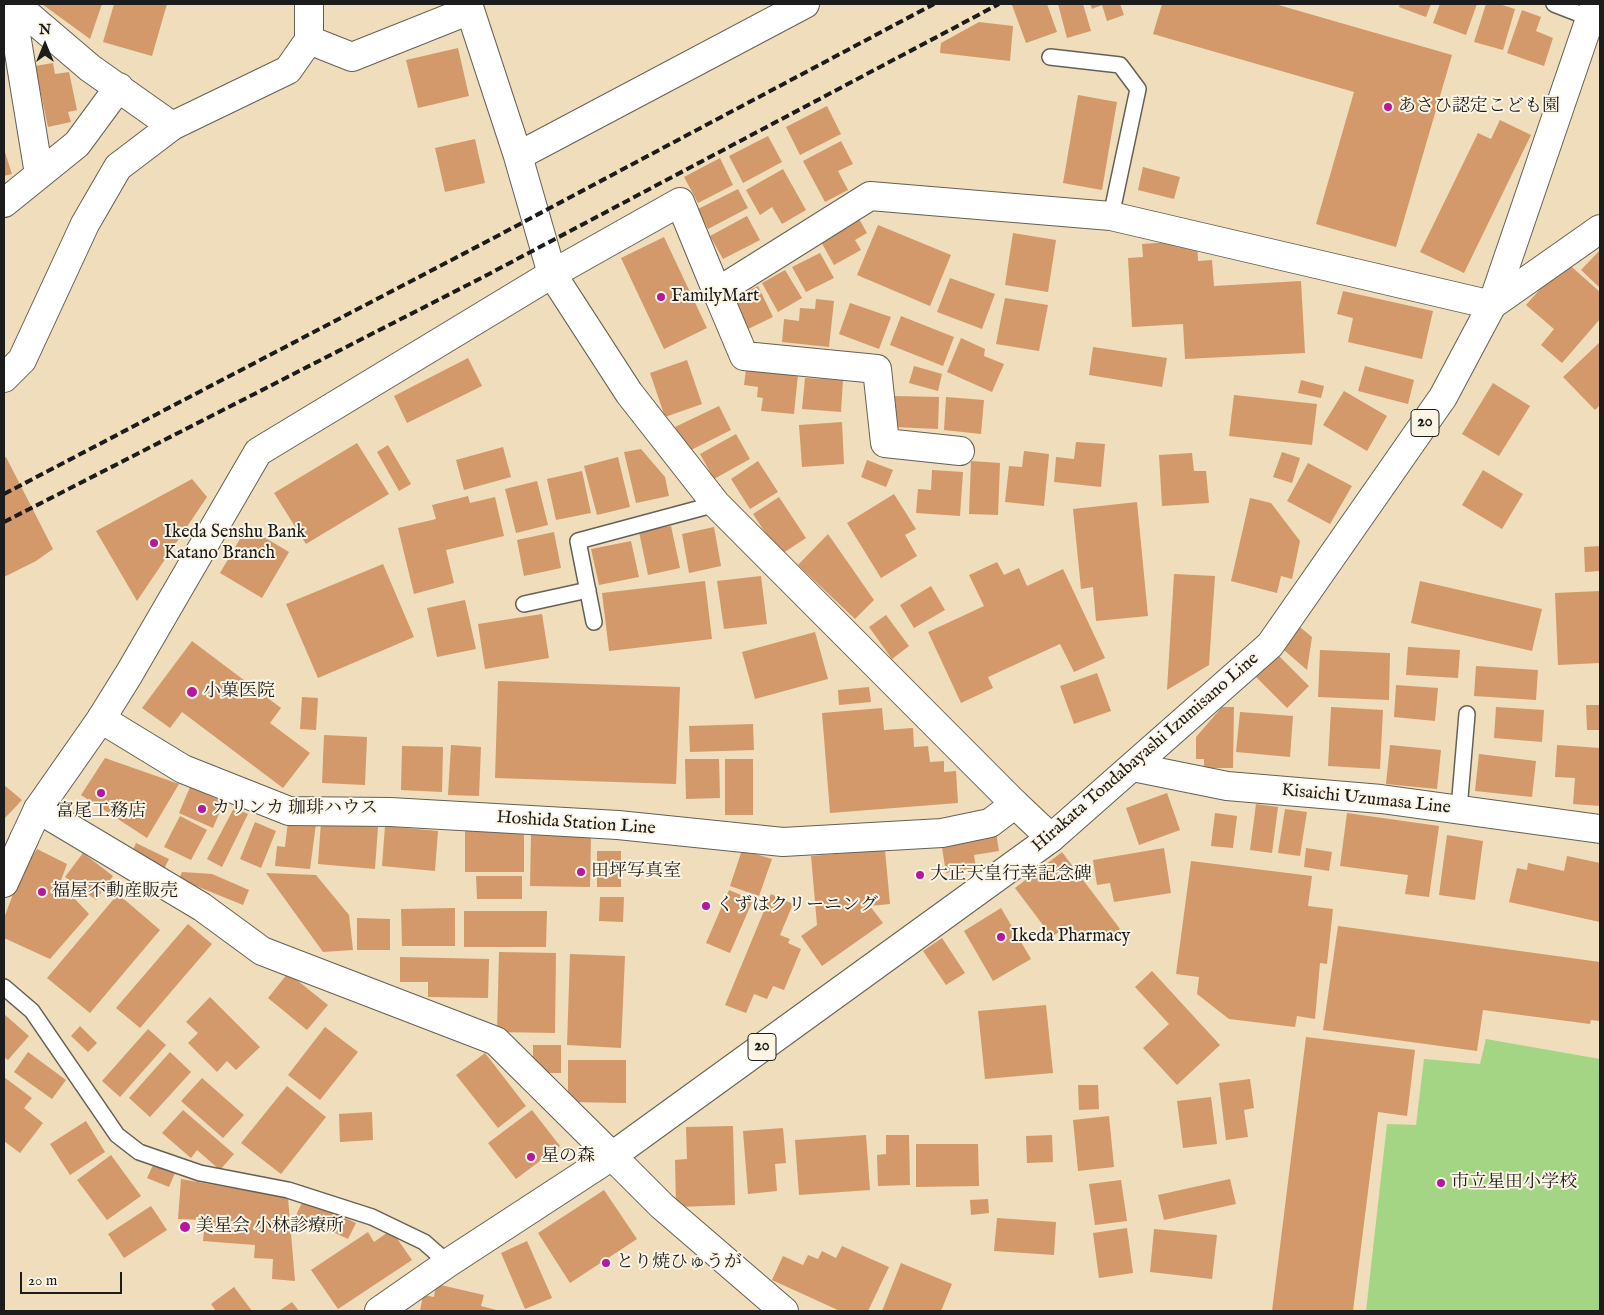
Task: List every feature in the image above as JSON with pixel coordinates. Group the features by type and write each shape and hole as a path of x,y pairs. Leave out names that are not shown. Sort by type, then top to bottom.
{"street":[{"path":"13,4 90,68 172,126"},
{"path":"13,4 39,174"},
{"path":"4,378 22,360 85,224 118,167 172,126 288,70 309,40 309,4"},
{"path":"518,156 804,4"},
{"path":"309,40 352,57 470,10 518,156 552,274 629,393 716,504 1051,838"},
{"name":"Hirakata Tondabayashi Izumisano Line","path":"379,1311 448,1263 612,1156 1051,838 1270,645 1443,397 1492,305 1592,11"},
{"path":"4,203 77,144 119,88"},
{"path":"717,292 870,196 1111,216 1492,305 1600,230"},
{"path":"4,883 14,847 38,809 101,719 258,452 552,274 680,202 744,356 877,369 885,443 960,451"},
{"name":"Hoshida Station Line","path":"101,719 183,769 289,811 390,812 618,825 782,842 942,833 990,823 1015,804"},
{"name":"Kisaichi Uzumasa Line","path":"1133,767 1227,786 1380,798 1600,829"},
{"path":"38,809 202,907 262,951 496,1041 662,1206 784,1311"}],"lane":[{"path":"1554,4 1592,11"},
{"path":"1050,57 1120,65 1138,89 1111,216"},
{"path":"594,622 578,542 716,504"},
{"path":"524,604 588,590"},
{"path":"1459,809 1467,714"},
{"path":"4,987 32,1011 117,1135 139,1152 200,1173 288,1190 372,1217 424,1242 448,1263"}],"green space":[{"path":"1486,1039 1600,1059 1600,1311 1366,1311 1387,1124 1416,1125 1424,1059 1480,1064"}],"building":[{"path":"42,4 102,4 90,39"},
{"path":"114,4 167,4 152,56 103,42"},
{"path":"1047,4 1057,32 1026,43 1012,5"},
{"path":"1058,4 1083,4 1091,31 1067,38"},
{"path":"1090,4 1120,4 1124,15 1107,21 1102,5 1092,9"},
{"path":"1162,4 1275,4 1452,55 1396,247 1316,224 1354,92 1153,34"},
{"path":"1400,4 1431,4 1426,17 1399,7"},
{"path":"1440,4 1477,4 1466,35 1433,23"},
{"path":"1486,4 1499,4 1515,9 1503,50 1474,42"},
{"path":"1522,10 1541,17 1536,31 1553,38 1544,66 1507,53"},
{"path":"979,22 1013,26 1010,61 940,53 941,43"},
{"path":"458,48 469,96 418,108 406,60"},
{"path":"53,63 55,74 69,72 77,110 68,112 71,122 48,127 35,66"},
{"path":"1078,95 1117,102 1102,190 1063,183"},
{"path":"827,106 841,134 800,155 786,127"},
{"path":"1500,120 1531,135 1464,273 1420,252 1478,133 1491,139"},
{"path":"768,136 782,162 743,183 729,156"},
{"path":"475,139 485,183 445,192 435,148"},
{"path":"841,141 853,164 838,171 848,190 825,202 803,161"},
{"path":"4,149 12,174 4,176"},
{"path":"720,158 733,185 698,203 684,177"},
{"path":"1143,167 1180,177 1174,199 1138,190"},
{"path":"783,169 806,210 782,224 772,207 760,215 746,190"},
{"path":"738,189 748,208 708,229 698,209"},
{"path":"747,216 760,240 723,259 710,236"},
{"path":"858,217 867,233 855,240 861,250 834,265 820,240"},
{"path":"878,225 951,255 930,306 857,275"},
{"path":"1013,233 1056,240 1048,292 1005,285"},
{"path":"664,237 707,328 664,349 621,258"},
{"path":"1197,240 1198,261 1212,260 1214,286 1301,281 1305,353 1185,359 1183,324 1132,327 1128,258 1143,257 1142,244"},
{"path":"1600,250 1600,288 1581,270"},
{"path":"820,253 834,278 806,292 792,267"},
{"path":"1565,261 1600,292 1600,319 1562,363 1541,345 1554,329 1526,305"},
{"path":"785,270 802,298 778,312 762,283"},
{"path":"950,278 995,294 982,329 937,312"},
{"path":"758,286 773,317 746,330 730,300"},
{"path":"1343,291 1433,311 1422,359 1348,342 1353,318 1337,314"},
{"path":"1005,298 1048,305 1039,351 996,344"},
{"path":"816,299 834,301 829,347 782,342 784,319 799,321 800,308 815,309"},
{"path":"850,303 891,317 879,349 839,334"},
{"path":"901,316 954,337 943,366 890,345"},
{"path":"961,338 985,349 984,356 1004,364 992,392 947,372"},
{"path":"1600,342 1600,405 1595,410 1563,377"},
{"path":"1093,347 1167,358 1162,387 1089,375"},
{"path":"468,358 482,386 407,423 394,396"},
{"path":"687,360 702,404 665,417 650,373"},
{"path":"914,366 942,374 938,391 909,383"},
{"path":"1365,366 1414,380 1408,404 1358,391"},
{"path":"746,369 798,374 794,414 761,411 763,398 757,397 758,387 744,385"},
{"path":"805,378 843,380 841,412 802,409"},
{"path":"1301,380 1324,386 1321,398 1298,393"},
{"path":"1493,383 1530,406 1499,456 1462,434"},
{"path":"1344,391 1387,416 1367,451 1323,425"},
{"path":"1234,395 1317,404 1312,445 1229,436"},
{"path":"894,396 939,397 938,429 893,427"},
{"path":"946,397 984,400 981,434 944,430"},
{"path":"719,406 731,430 687,452 675,427"},
{"path":"842,422 844,464 802,467 799,425"},
{"path":"736,434 750,459 714,479 700,454"},
{"path":"1076,442 1105,444 1101,487 1054,482 1056,457 1074,459"},
{"path":"357,443 389,494 306,544 274,493"},
{"path":"388,445 411,484 399,491 377,452"},
{"path":"503,447 511,477 464,490 456,460"},
{"path":"641,449 665,477 669,496 636,503 624,452"},
{"path":"1024,451 1049,454 1044,506 1005,502 1009,466 1022,467"},
{"path":"1282,452 1300,458 1292,483 1273,477"},
{"path":"1192,453 1194,471 1206,471 1209,503 1162,506 1159,455"},
{"path":"6,457 53,549 36,561 4,577 4,458"},
{"path":"618,457 630,507 597,515 584,466"},
{"path":"867,460 893,470 886,487 861,477"},
{"path":"758,461 778,492 750,509 731,479"},
{"path":"971,461 1000,463 998,515 969,514"},
{"path":"1308,463 1352,486 1330,524 1287,501"},
{"path":"932,470 963,472 960,516 916,513 918,489 931,490"},
{"path":"1483,470 1523,494 1502,529 1462,505"},
{"path":"582,471 591,513 556,520 547,479"},
{"path":"192,479 207,497 137,601 96,531"},
{"path":"537,481 548,525 516,533 505,489"},
{"path":"894,494 916,529 905,535 917,556 881,578 847,523"},
{"path":"468,496 470,503 495,497 504,536 446,550 454,583 414,594 398,528 436,519 432,505"},
{"path":"779,497 806,538 780,555 753,514"},
{"path":"1250,498 1271,503 1300,541 1292,579 1281,576 1277,593 1231,581"},
{"path":"1137,502 1148,616 1096,621 1093,587 1081,589 1073,509"},
{"path":"671,526 680,568 648,575 639,532"},
{"path":"247,527 289,552 262,598 220,573"},
{"path":"714,527 721,566 689,573 682,534"},
{"path":"554,532 561,568 524,576 517,540"},
{"path":"828,534 874,600 855,619 798,565"},
{"path":"631,541 639,577 599,585 591,549"},
{"path":"1600,546 1600,571 1585,572 1584,547"},
{"path":"997,562 1004,575 1019,568 1027,586 1063,569 1105,658 1074,672 1060,644 988,677 993,688 961,703 928,632 984,606 969,575"},
{"path":"383,564 414,637 318,678 286,604"},
{"path":"1174,574 1215,576 1209,665 1167,690"},
{"path":"761,576 767,624 724,629 717,581"},
{"path":"705,581 712,639 609,651 602,593"},
{"path":"1420,581 1542,609 1532,651 1411,623"},
{"path":"931,586 945,610 914,628 900,605"},
{"path":"1600,591 1600,663 1558,665 1555,593"},
{"path":"465,600 476,649 437,657 427,608"},
{"path":"542,614 549,658 485,669 478,624"},
{"path":"886,615 909,646 892,659 869,627"},
{"path":"1295,623 1312,637 1307,670 1277,644"},
{"path":"815,632 828,679 755,699 742,652"},
{"path":"192,641 281,708 270,723 310,753 283,788 182,712 170,728 142,708"},
{"path":"1408,647 1460,650 1458,678 1406,675"},
{"path":"1320,650 1390,653 1389,700 1318,697"},
{"path":"1276,653 1309,686 1287,708 1254,675"},
{"path":"1476,666 1538,670 1536,700 1474,696"},
{"path":"1097,673 1111,711 1074,724 1060,686"},
{"path":"498,681 680,687 676,784 495,778"},
{"path":"1396,685 1438,688 1435,721 1394,717"},
{"path":"869,687 871,702 839,705 838,690"},
{"path":"302,697 318,698 316,730 300,729"},
{"path":"1586,705 1600,705 1600,730 1587,730"},
{"path":"1222,707 1234,707 1233,768 1204,768 1204,759 1196,759 1196,737"},
{"path":"1331,707 1383,710 1380,769 1328,766"},
{"path":"1496,707 1544,710 1542,742 1494,738"},
{"path":"882,708 884,730 913,728 914,747 928,746 930,762 944,761 944,772 956,771 958,803 830,813 822,713"},
{"path":"1240,712 1293,716 1290,757 1236,752"},
{"path":"753,724 754,750 690,752 689,726"},
{"path":"324,735 367,737 365,785 322,783"},
{"path":"451,745 481,747 479,796 448,795"},
{"path":"1390,745 1441,750 1437,789 1386,784"},
{"path":"1557,745 1600,748 1600,806 1573,804 1575,778 1555,777"},
{"path":"402,746 443,747 442,792 401,790"},
{"path":"1479,754 1536,761 1532,797 1475,791"},
{"path":"105,758 179,784 147,838 81,795"},
{"path":"685,759 719,759 720,798 686,799"},
{"path":"725,759 753,759 753,815 725,815"},
{"path":"4,785 22,800 4,819"},
{"path":"190,787 224,802 213,828 179,813"},
{"path":"1167,793 1180,830 1139,845 1126,808"},
{"path":"1256,804 1278,807 1272,853 1250,850"},
{"path":"234,808 248,814 222,867 207,859"},
{"path":"1285,809 1307,812 1300,856 1278,853"},
{"path":"1215,813 1237,816 1233,848 1211,846"},
{"path":"1347,813 1439,826 1429,897 1405,894 1408,875 1340,866"},
{"path":"180,816 207,830 191,860 164,847"},
{"path":"288,821 316,824 310,869 275,866 277,846 285,847"},
{"path":"255,822 276,831 261,868 240,859"},
{"path":"321,822 378,827 375,869 318,864"},
{"path":"385,826 438,831 435,871 382,866"},
{"path":"465,831 524,831 524,872 465,872"},
{"path":"996,832 999,851 974,855 976,868 946,873 941,841"},
{"path":"531,834 591,835 590,887 530,886"},
{"path":"1447,835 1483,841 1475,900 1439,895"},
{"path":"136,843 169,859 164,869 132,852"},
{"path":"1164,848 1171,893 1114,902 1110,883 1097,885 1093,860"},
{"path":"1306,848 1332,852 1329,871 1304,867"},
{"path":"37,849 67,864 60,883 89,914 50,959 4,938 4,918 21,873"},
{"path":"742,850 772,859 759,896 730,886"},
{"path":"885,850 890,904 870,906 883,923 822,966 801,936 817,925 811,856"},
{"path":"597,851 621,851 621,887 597,887"},
{"path":"1062,852 1120,929 1103,942 1094,930 1080,940 1068,925 1052,937 1015,888"},
{"path":"83,853 113,876 96,900 65,877"},
{"path":"1567,856 1600,863 1600,922 1509,902 1517,868 1527,870 1528,863 1564,871"},
{"path":"1191,861 1312,876 1308,906 1333,909 1327,964 1320,963 1315,1019 1297,1016 1295,1027 1229,1019 1197,994 1199,977 1176,974"},
{"path":"182,872 212,874 249,890 243,905 179,879"},
{"path":"266,873 316,875 349,915 353,950 323,952"},
{"path":"476,876 522,876 522,899 477,899"},
{"path":"729,890 753,900 730,953 706,943"},
{"path":"118,894 160,930 90,1013 47,978"},
{"path":"771,894 793,904 780,935 790,939 788,943 801,949 784,990 773,986 767,999 754,994 746,1013 725,1005"},
{"path":"600,897 624,897 623,922 599,921"},
{"path":"455,908 455,946 402,946 401,909"},
{"path":"1001,908 1031,959 993,981 964,931"},
{"path":"464,911 547,911 546,947 464,947"},
{"path":"357,918 390,919 390,950 357,950"},
{"path":"188,924 212,944 140,1028 116,1008"},
{"path":"1338,926 1600,962 1600,1021 1591,1020 1590,1024 1483,1010 1477,1051 1323,1030"},
{"path":"942,938 965,973 946,985 923,951"},
{"path":"499,952 556,953 555,1033 497,1032"},
{"path":"570,954 625,956 621,1048 567,1045"},
{"path":"400,957 489,959 488,998 428,997 428,982 400,982"},
{"path":"1152,971 1220,1045 1177,1085 1143,1048 1169,1024 1135,987"},
{"path":"288,973 328,1005 307,1030 268,998"},
{"path":"210,997 260,1047 236,1070 227,1061 217,1072 188,1043 198,1033 186,1022"},
{"path":"1046,1005 1053,1073 985,1079 978,1011"},
{"path":"4,1014 29,1036 8,1060 4,1057"},
{"path":"80,1026 97,1043 88,1052 71,1036"},
{"path":"325,1027 358,1052 320,1100 288,1075"},
{"path":"148,1029 166,1045 120,1097 102,1081"},
{"path":"1306,1037 1415,1050 1407,1116 1378,1112 1353,1311 1272,1311"},
{"path":"533,1045 561,1045 561,1073 533,1073"},
{"path":"28,1052 66,1080 52,1099 14,1072"},
{"path":"170,1052 191,1072 150,1117 129,1098"},
{"path":"485,1053 526,1106 498,1128 456,1075"},
{"path":"568,1060 626,1060 626,1103 568,1102"},
{"path":"4,1077 32,1098 24,1108 43,1123 20,1153 4,1141"},
{"path":"202,1078 244,1115 223,1138 181,1101"},
{"path":"1250,1079 1254,1108 1244,1110 1248,1137 1226,1140 1219,1083"},
{"path":"1078,1085 1098,1085 1099,1109 1079,1110"},
{"path":"287,1086 326,1117 281,1174 241,1143"},
{"path":"1211,1097 1217,1144 1183,1148 1177,1101"},
{"path":"183,1110 234,1154 220,1170 197,1150 191,1158 162,1133"},
{"path":"532,1110 560,1146 516,1179 488,1143"},
{"path":"372,1112 373,1140 340,1142 339,1114"},
{"path":"1109,1116 1114,1167 1078,1171 1073,1120"},
{"path":"86,1121 105,1152 70,1175 50,1144"},
{"path":"733,1126 735,1205 676,1207 675,1160 687,1159 686,1127"},
{"path":"783,1128 786,1163 775,1164 777,1191 748,1194 743,1131"},
{"path":"866,1135 870,1190 799,1195 795,1140"},
{"path":"886,1135 909,1135 910,1185 878,1186 877,1155 886,1154"},
{"path":"1052,1135 1053,1162 1027,1163 1026,1136"},
{"path":"916,1144 978,1144 979,1186 916,1187"},
{"path":"111,1155 141,1196 107,1220 77,1180"},
{"path":"154,1163 175,1173 169,1187 147,1178"},
{"path":"181,1179 288,1198 295,1281 272,1279 273,1259 254,1258 255,1245 203,1241 205,1220 178,1219"},
{"path":"1230,1179 1236,1204 1164,1220 1158,1195"},
{"path":"1121,1180 1127,1221 1095,1225 1089,1184"},
{"path":"604,1190 637,1239 570,1283 538,1233"},
{"path":"304,1199 356,1223 348,1239 296,1215"},
{"path":"988,1199 989,1213 971,1215 970,1200"},
{"path":"151,1206 167,1230 124,1258 108,1234"},
{"path":"997,1218 1056,1222 1054,1255 994,1251"},
{"path":"1127,1228 1133,1273 1099,1278 1093,1233"},
{"path":"1154,1229 1217,1235 1212,1279 1150,1272"},
{"path":"391,1230 412,1260 338,1309 311,1270 368,1232 374,1242"},
{"path":"527,1241 552,1298 525,1309 501,1253"},
{"path":"842,1246 889,1267 868,1311 840,1311 772,1280 783,1256 803,1265 808,1255 818,1259 822,1251 836,1258"},
{"path":"901,1263 952,1284 941,1311 882,1311"},
{"path":"436,1284 484,1295 481,1306 500,1311 420,1311 423,1295 434,1297"},
{"path":"234,1287 252,1311 216,1311 211,1304"},
{"path":"292,1302 299,1311 279,1311"}],"railway":[{"path":"4,494 484,243 934,4"},
{"path":"4,522 487,275 999,4"}],"place":[{"name":"あさひ認定こども園","path":"1388,107"},
{"name":"FamilyMart","path":"661,297"},
{"name":"Ikeda Senshu Bank Katano Branch","path":"154,543"},
{"name":"小菓医院","path":"192,692"},
{"name":"富尾工務店","path":"101,793"},
{"name":"カリンカ 珈琲ハウス","path":"202,809"},
{"name":"田坪写真室","path":"581,872"},
{"name":"大正天皇行幸記念碑","path":"920,875"},
{"name":"福屋不動産販売","path":"42,892"},
{"name":"くずはクリーニング","path":"706,906"},
{"name":"Ikeda Pharmacy","path":"1001,937"},
{"name":"星の森","path":"531,1157"},
{"name":"市立星田小学校","path":"1441,1183"},
{"name":"美星会 小林診療所","path":"185,1227"},
{"name":"とり焼ひゅうが","path":"606,1263"}]}
